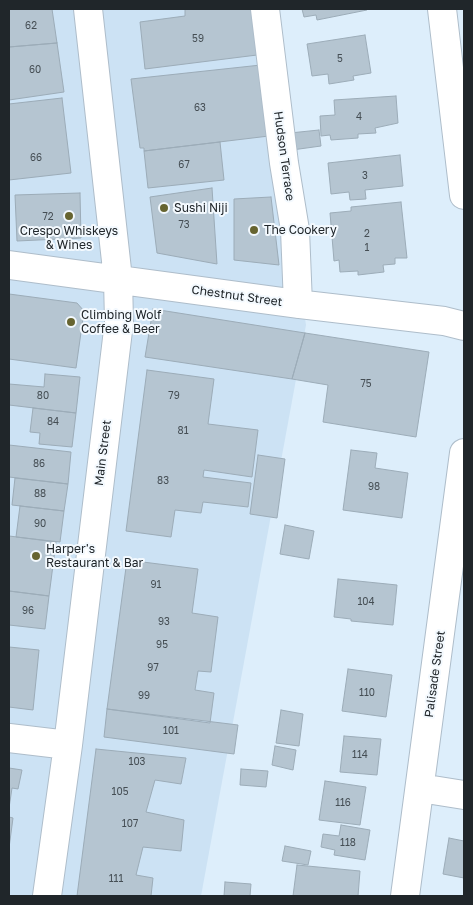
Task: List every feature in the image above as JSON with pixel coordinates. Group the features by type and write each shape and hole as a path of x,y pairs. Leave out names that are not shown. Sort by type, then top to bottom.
{"street":[{"name":"Main Street","path":"47,896 68,745 118,322 118,279 88,9"},
{"name":"Hudson Terrace","path":"265,9 284,163 295,230 298,304"},
{"path":"442,9 464,195"},
{"name":"Chestnut Street","path":"9,264 298,304 444,321 464,326"},
{"name":"Palisade Street","path":"405,896 462,483 464,452"},
{"path":"9,738 68,745"},
{"path":"420,788 464,795"}],"shaded area":[{"path":"9,9 257,9 306,325 201,896 9,896"}],"building":[{"path":"9,9 52,9 57,43 9,47"},
{"path":"185,9 252,9 257,55 145,69 140,22 185,16"},
{"path":"302,9 367,10 317,20 316,15 304,17"},
{"path":"365,35 371,73 353,76 354,80 329,84 328,74 312,76 307,44"},
{"path":"57,43 64,92 9,100 9,47"},
{"path":"261,65 269,136 144,151 144,148 140,148 131,79"},
{"path":"396,96 398,123 375,128 376,133 358,134 358,138 331,140 330,135 321,136 320,116 335,115 334,100"},
{"path":"62,98 71,173 9,180 9,104"},
{"path":"319,130 321,146 292,150 290,133"},
{"path":"220,142 224,180 148,188 144,151"},
{"path":"400,155 403,186 365,190 366,199 350,200 349,192 331,194 328,163"},
{"path":"212,188 217,264 157,253 150,197"},
{"path":"80,193 81,238 17,241 15,195"},
{"name":"The Cookery","path":"271,197 279,265 234,260 234,199"},
{"path":"401,202 407,258 395,258 395,264 383,265 384,272 358,275 358,271 340,272 339,260 334,261 330,213 351,211 351,207"},
{"path":"9,294 77,303 84,311 76,368 9,359"},
{"path":"153,309 305,333 292,379 145,357"},
{"path":"305,333 429,352 416,437 323,422 328,385 292,379"},
{"path":"147,370 214,379 208,424 258,430 252,477 204,470 203,477 251,483 248,507 203,502 201,513 175,510 171,537 126,531"},
{"path":"45,374 80,377 76,413 9,405 9,384 44,387"},
{"path":"33,408 76,413 72,447 39,444 40,433 30,432"},
{"path":"9,445 71,452 68,484 9,477"},
{"path":"351,450 377,453 375,468 408,473 402,518 343,510"},
{"path":"258,455 285,459 277,518 250,514"},
{"path":"15,478 68,484 64,511 12,505"},
{"path":"20,506 64,511 60,542 16,537"},
{"path":"285,525 314,531 309,559 280,554"},
{"path":"9,536 56,542 49,596 9,591"},
{"path":"127,560 198,569 192,613 218,617 211,672 198,671 195,690 214,693 210,723 107,709"},
{"path":"338,579 397,585 393,625 351,621 351,619 334,617"},
{"path":"9,591 49,596 45,629 9,625"},
{"path":"9,647 39,650 33,710 9,707"},
{"path":"348,669 392,675 386,717 342,711"},
{"path":"107,709 238,725 234,754 104,737"},
{"path":"281,710 303,714 299,746 276,743"},
{"path":"344,736 381,739 377,775 340,772"},
{"path":"275,746 296,750 293,770 272,765"},
{"path":"96,749 186,758 181,784 155,780 146,812 184,820 181,851 143,847 136,875 153,878 151,896 77,896"},
{"path":"9,768 22,770 18,789 12,788 9,808"},
{"path":"241,769 268,771 266,787 240,785"},
{"path":"325,781 366,787 360,825 319,820"},
{"path":"9,817 13,818 9,848"},
{"path":"341,825 370,830 365,860 334,855 335,850 321,847 323,834 339,836"},
{"path":"449,838 464,841 464,878 443,874"},
{"path":"285,846 311,851 308,865 282,861"},
{"path":"297,865 360,871 358,896 293,896"},
{"path":"225,882 251,884 250,896 224,896"}],"place":[{"name":"Sushi Niji","path":"164,208"},
{"name":"Crespo Whiskeys & Wines","path":"69,216"},
{"name":"The Cookery","path":"254,230"},
{"name":"Climbing Wolf Coffee & Beer","path":"71,322"},
{"name":"Harper's Restaurant & Bar","path":"36,556"}]}
